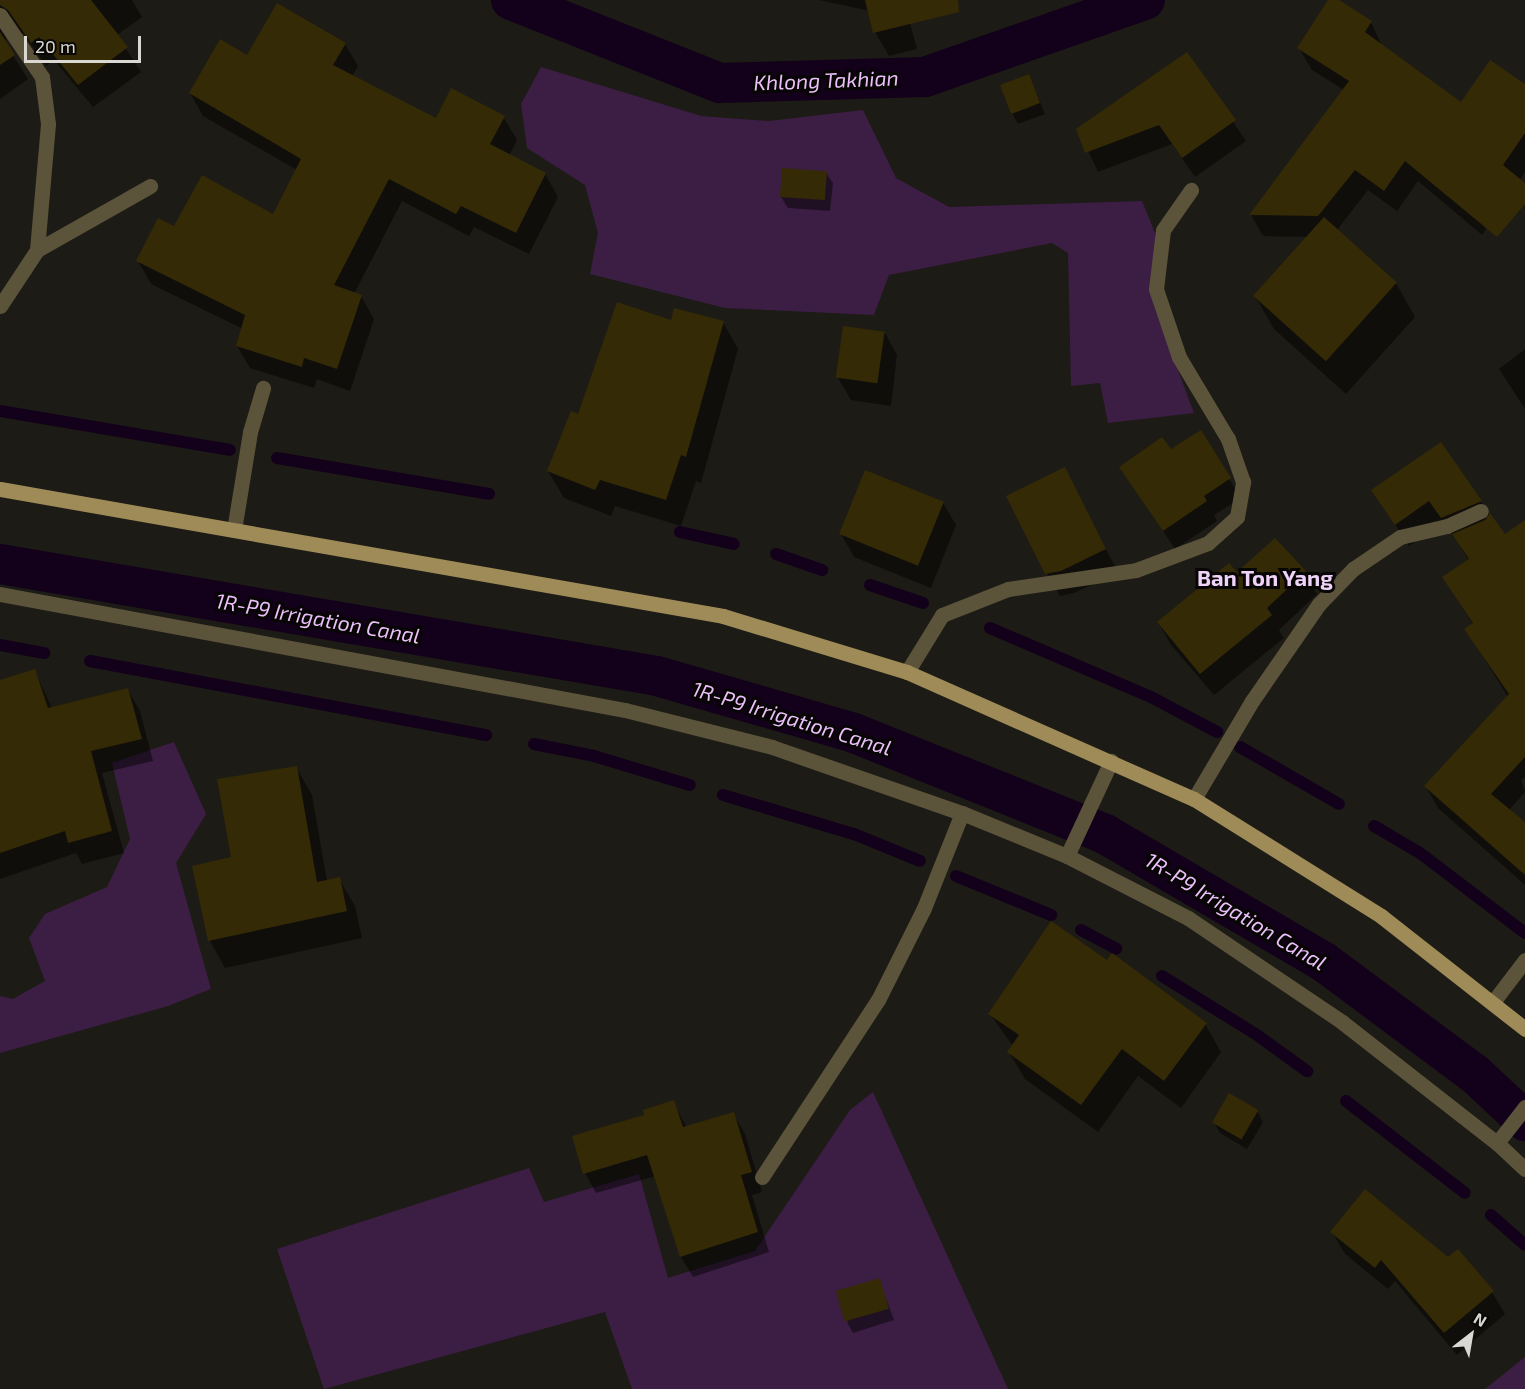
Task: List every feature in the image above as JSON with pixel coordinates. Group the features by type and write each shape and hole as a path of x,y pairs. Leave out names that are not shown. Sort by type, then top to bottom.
{"main road":[{"path":"0,489 723,616 907,672 1194,799 1381,916 1525,1029"}],"street":[{"path":"0,15 42,77 48,124 38,250"},
{"path":"0,306 38,250 150,186"},
{"path":"907,672 942,615 1008,589 1136,570 1208,543 1237,517 1243,482 1228,439 1179,357 1156,289 1163,230 1191,190"},
{"path":"234,530 250,432 263,388"},
{"path":"1194,799 1258,692 1319,604 1353,569 1400,537 1447,526 1481,511"},
{"path":"0,594 625,710 772,747 962,813 1067,856 1188,918 1342,1022 1497,1143 1525,1169"},
{"path":"1067,856 1111,761"},
{"path":"762,1177 878,1000 924,908 962,813"},
{"path":"1493,1002 1525,960"},
{"path":"1497,1143 1525,1107"}],"shaded area":[{"path":"541,67 701,116 769,121 863,110 896,178 949,207 1142,201 1155,233 1154,306 1194,413 1108,423 1100,383 1071,386 1068,253 1052,243 889,275 874,315 725,308 590,274 598,233 585,185 527,148 521,104"},
{"path":"174,742 206,814 176,863 211,989 168,1006 0,1053 0,996 13,999 45,981 29,938 45,914 107,887 130,839 112,763"},
{"path":"873,1092 1008,1389 632,1389 605,1312 324,1389 277,1249 529,1168 544,1202 639,1174 668,1278 755,1251 850,1110"},
{"path":"1525,1357 1525,1389 1485,1389"}],"building":[{"path":"0,0 91,0 128,47 78,85 39,37 31,43 8,10 0,5"},
{"path":"865,0 958,0 959,12 873,33"},
{"path":"1328,0 1339,0 1372,21 1365,32 1461,102 1490,60 1525,84 1525,133 1503,165 1525,183 1525,204 1497,237 1405,161 1384,191 1355,170 1318,216 1249,215 1349,81 1297,48"},
{"path":"277,3 346,43 333,65 436,118 451,88 505,116 490,144 546,173 516,233 461,206 456,214 389,179 334,285 362,295 337,369 304,358 302,367 236,346 245,315 136,261 158,218 174,226 202,175 273,214 301,159 189,93 220,39 247,55"},
{"path":"0,32 15,55 0,65"},
{"path":"1187,52 1236,120 1182,158 1159,125 1085,153 1076,129"},
{"path":"1029,74 1040,103 1011,114 1000,85"},
{"path":"782,168 827,171 825,200 780,197"},
{"path":"1324,217 1397,283 1326,361 1253,296"},
{"path":"617,302 671,320 674,308 724,321 686,457 681,455 666,500 600,480 595,490 547,471 571,411 578,414"},
{"path":"843,326 885,332 877,383 836,377"},
{"path":"1201,430 1231,478 1204,496 1207,501 1163,531 1119,467 1162,437 1171,449"},
{"path":"1441,442 1482,501 1441,518 1429,501 1395,525 1371,490"},
{"path":"1065,467 1106,549 1061,571 1045,574 1006,496"},
{"path":"865,470 944,502 918,566 839,534"},
{"path":"1490,513 1505,534 1525,520 1525,757 1491,794 1525,822 1525,875 1424,786 1509,694 1464,629 1473,623 1442,577 1469,559 1452,534 1485,520"},
{"path":"1275,538 1306,571 1267,608 1272,615 1200,674 1157,622 1229,563 1237,572"},
{"path":"35,669 48,708 128,688 142,739 91,751 112,831 68,843 65,831 0,853 0,680"},
{"path":"297,766 317,882 340,877 347,911 208,941 192,866 231,857 217,779"},
{"path":"1051,921 1107,960 1112,953 1207,1023 1164,1081 1122,1049 1081,1105 1007,1052 1019,1035 988,1014"},
{"path":"1229,1093 1258,1110 1241,1139 1212,1122"},
{"path":"674,1100 683,1127 734,1112 752,1172 741,1175 758,1232 680,1257 647,1155 583,1174 572,1136 644,1115 643,1110"},
{"path":"1365,1189 1448,1257 1458,1249 1494,1291 1444,1333 1381,1260 1375,1268 1330,1232"},
{"path":"880,1278 889,1309 845,1321 836,1291"}],"waterway":[{"name":"Khlong Takhian","path":"511,0 720,83 925,77 1145,0"},
{"path":"0,411 230,450"},
{"path":"277,458 489,494"},
{"path":"680,532 734,544"},
{"path":"776,554 822,570"},
{"name":"1R-P9 Irrigation Canal","path":"0,564 657,676 854,733 1105,834 1324,962 1475,1074 1525,1121"},
{"path":"870,585 923,603"},
{"path":"990,628 1151,697 1217,732"},
{"path":"0,645 44,653"},
{"path":"90,661 486,735"},
{"path":"534,744 594,756 690,785"},
{"path":"1240,747 1339,804"},
{"path":"723,795 854,834 920,861"},
{"path":"1374,826 1420,853 1525,933"},
{"path":"956,876 1051,915"},
{"path":"1081,930 1116,949"},
{"path":"1162,976 1257,1035 1307,1071"},
{"path":"1346,1101 1465,1193"},
{"path":"1491,1215 1525,1245"}],"district":[{"name":"Ban Ton Yang","path":"1265,578"}]}
